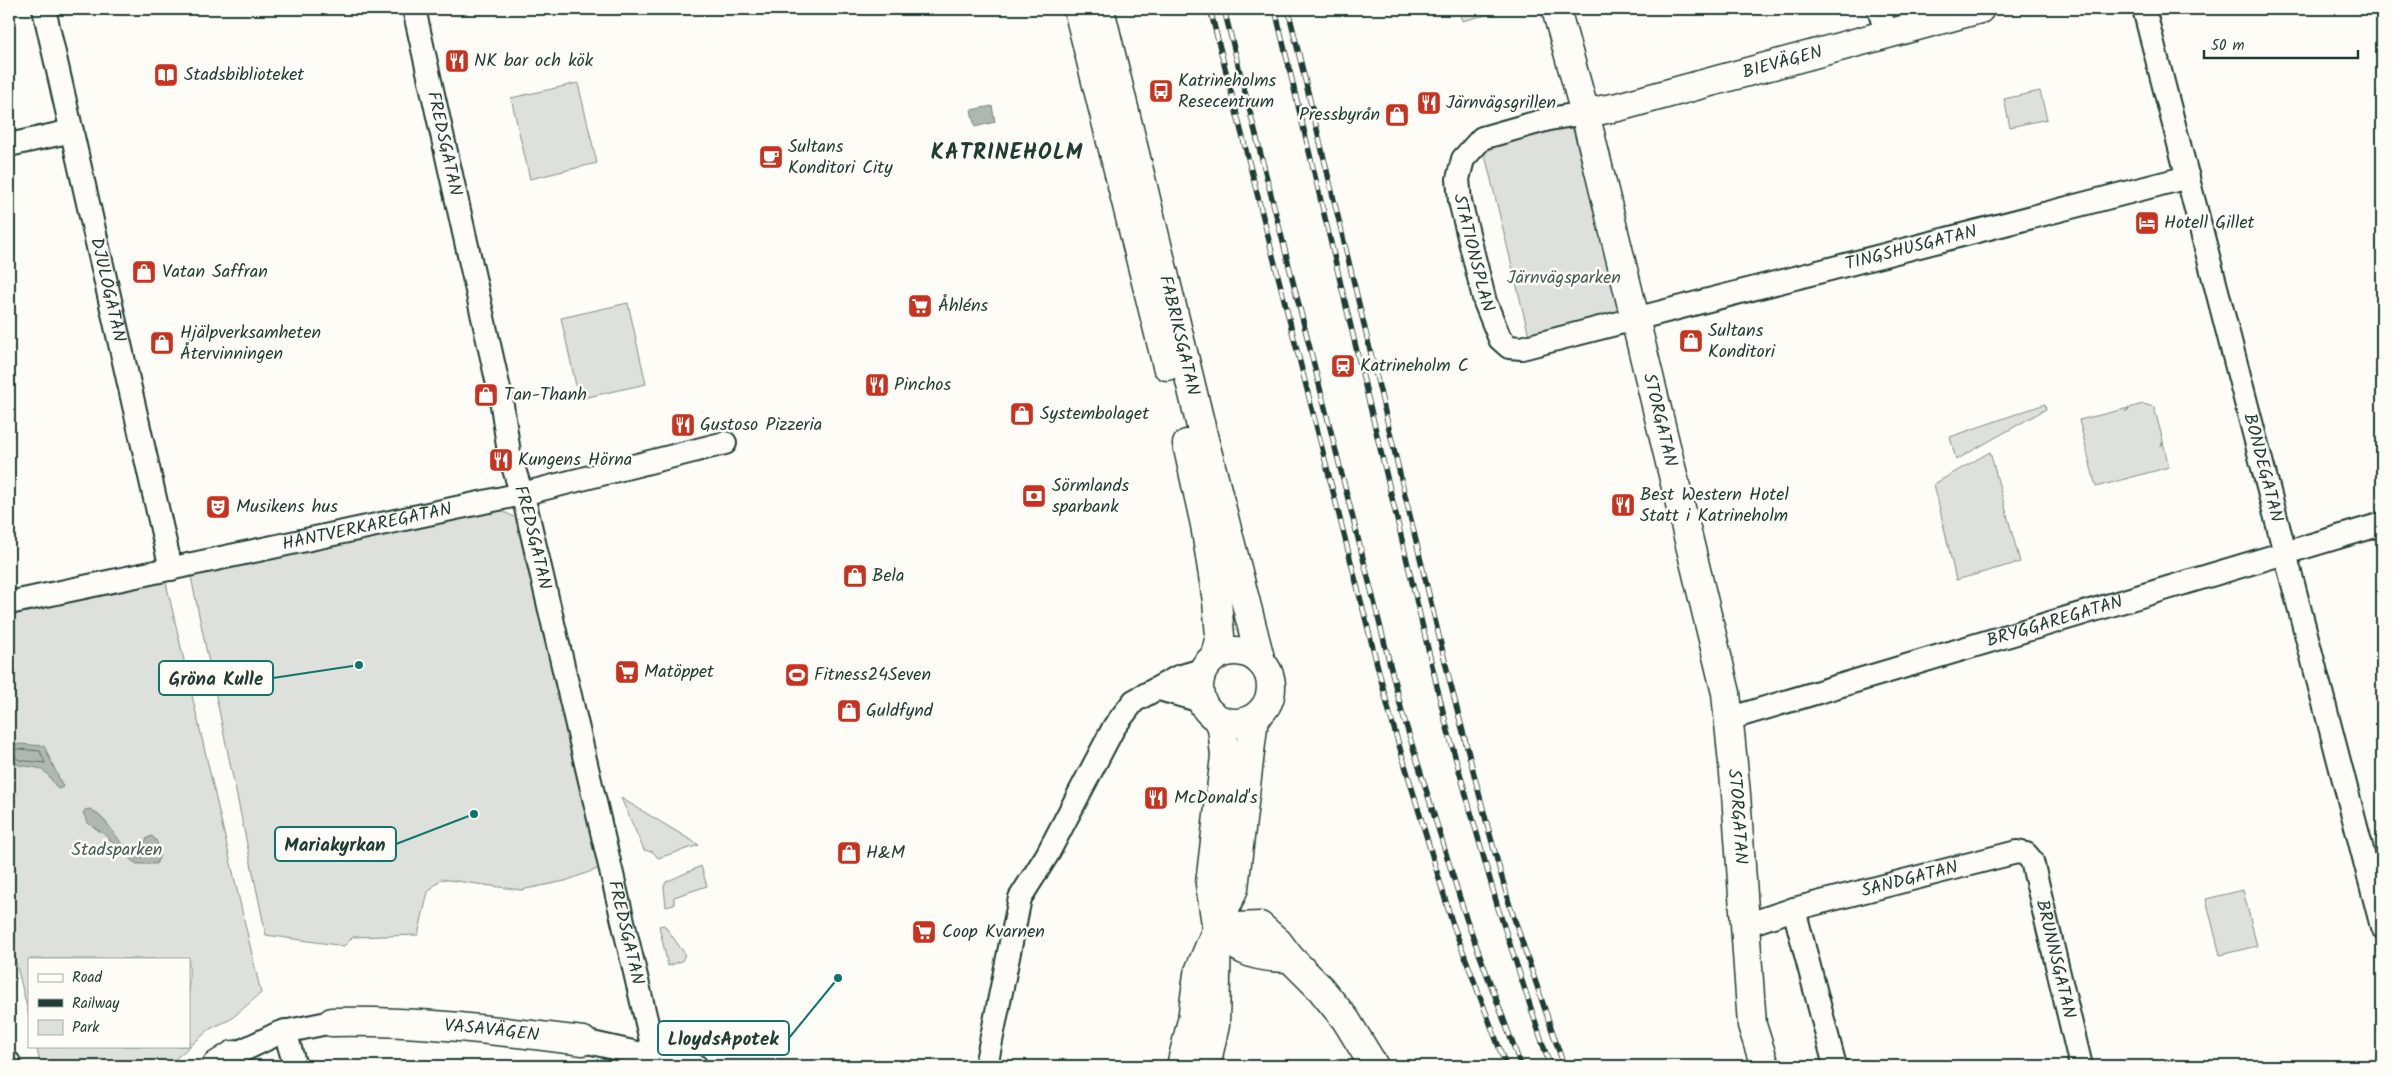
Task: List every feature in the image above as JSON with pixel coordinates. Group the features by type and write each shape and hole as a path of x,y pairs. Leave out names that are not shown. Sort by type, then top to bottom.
{"street":[{"name":"DJULÖGATAN","path":"44,9 171,569"},
{"name":"FREDSGATAN","path":"414,9 501,398 509,453 516,481 522,494 656,1062"},
{"name":"STORGATAN","path":"1556,9 1585,113 1726,693 1736,794 1752,1025 1746,1066"},
{"name":"BIEVÄGEN","path":"1585,113 1618,107 1882,21 1980,9"},
{"name":"BONDEGATAN","path":"2144,9 2382,927"},
{"name":"FABRIKSGATAN","path":"1090,13 1183,390 1262,662"},
{"name":"STATIONSPLAN","path":"1585,113 1549,119 1482,138 1463,159 1458,179 1460,201 1485,302 1500,339 1509,347 1522,348 1634,318"},
{"path":"9,145 72,131"},
{"name":"TINGSHUSGATAN","path":"1634,318 2188,177"},
{"name":"FABRIKSGATAN","path":"1183,390 1207,535 1220,636 1208,663"},
{"name":"HANTVERKAREGATAN","path":"9,603 522,494 725,443"},
{"name":"BRYGGAREGATAN","path":"1728,719 2382,524"},
{"path":"986,1066 1020,898 1047,855 1114,727 1134,701 1208,663 1226,651 1239,650 1252,654 1262,662 1268,673 1271,685 1270,698 1264,709 1254,718 1236,723 1159,689"},
{"path":"1206,1066 1215,1025 1217,931 1210,884 1225,756 1222,727 1209,710 1198,686 1208,663"},
{"path":"1181,1066 1192,1020 1198,974 1234,888 1254,718"},
{"name":"SANDGATAN","path":"1794,910 2017,852 2026,854"},
{"name":"BRUNNSGATAN","path":"2026,854 2032,861 2081,1066"},
{"path":"1746,925 1794,910 1835,1066"},
{"path":"1217,931 1235,947 1253,955 1290,958 1320,988 1346,1020 1374,1066"},
{"name":"VASAVÄGEN","path":"224,1060 285,1031 332,1022 366,1021 434,1025 583,1041 656,1062 696,1066"},
{"name":"STORGATAN","path":"1752,1025 1765,1066"},
{"path":"285,1031 295,1066"}],"green space":[{"path":"1458,9 1510,9 1462,21"},
{"path":"578,83 597,163 530,179 511,98"},
{"path":"2040,91 2047,119 2010,127 2004,99"},
{"name":"Järnvägsparken","path":"1571,123 1622,313 1529,336 1484,151 1512,135"},
{"path":"628,303 646,384 579,399 561,318"},
{"path":"2045,404 2046,409 1956,460 1950,437"},
{"path":"2143,404 2154,407 2163,441 2161,446 2163,442 2169,467 2096,487 2079,420 2129,408 2125,412 2132,407"},
{"path":"1990,452 2020,562 1956,580 1934,484"},
{"path":"498,509 520,520 600,868 565,881 521,890 441,879 428,892 418,935 353,937 344,946 266,935 190,572"},
{"name":"Stadsparken","path":"164,574 261,993 231,1019 210,1029 190,1046 190,958 28,958 28,1012 9,933 9,609"},
{"path":"621,798 699,845 658,858 653,852 644,850"},
{"path":"701,866 707,886 674,897 674,905 666,907 664,887 666,882"},
{"path":"2243,890 2257,946 2220,955 2206,899"},
{"path":"664,925 685,954 682,961 668,966 659,926"},
{"name":"Stadsparken","path":"36,1048 188,1048 167,1066 41,1066"}],"water":[{"path":"992,106 995,122 975,127 971,110"},
{"path":"20,744 44,746 63,787 58,789 44,771 34,767 18,765 10,760 9,747"},
{"path":"90,809 105,821 126,849 139,859 146,854 145,842 147,838 152,836 157,842 159,849 159,857 156,864 137,864 131,860 105,835 88,823 83,813 85,810"}],"railway":[{"path":"1210,9 1390,715 1452,922 1506,1066"},
{"path":"1224,9 1402,712 1466,918 1521,1066"},
{"path":"1275,9 1446,724 1498,908 1550,1066"},
{"path":"1288,9 1450,682 1487,824 1509,903 1564,1066"}],"place":[{"name":"NK bar och kök","path":"457,61"},
{"name":"Stadsbiblioteket","path":"166,75"},
{"name":"Katrineholms Resecentrum","path":"1161,91"},
{"name":"Järnvägsgrillen","path":"1429,103"},
{"name":"Pressbyrån","path":"1397,115"},
{"name":"Sultans Konditori City","path":"771,157"},
{"name":"Hotell Gillet","path":"2147,223"},
{"name":"Vatan Saffran","path":"144,272"},
{"name":"Åhléns","path":"920,306"},
{"name":"Sultans Konditori","path":"1691,341"},
{"name":"Hjälpverksamheten Återvinningen","path":"162,343"},
{"name":"Katrineholm C","path":"1343,366"},
{"name":"Pinchos","path":"877,385"},
{"name":"Tan-Thanh","path":"486,395"},
{"name":"Systembolaget","path":"1022,414"},
{"name":"Gustoso Pizzeria","path":"683,425"},
{"name":"Kungens Hörna","path":"501,460"},
{"name":"Sörmlands sparbank","path":"1034,496"},
{"name":"Best Western Hotel Statt i Katrineholm","path":"1623,505"},
{"name":"Musikens hus","path":"218,507"},
{"name":"Bela","path":"855,576"},
{"name":"Gröna Kulle","path":"359,665"},
{"name":"Matöppet","path":"627,672"},
{"name":"Fitness24Seven","path":"797,675"},
{"name":"Guldfynd","path":"849,711"},
{"name":"McDonald's","path":"1156,798"},
{"name":"Mariakyrkan","path":"474,814"},
{"name":"H&M","path":"849,853"},
{"name":"Coop Kvarnen","path":"924,932"},
{"name":"LloydsApotek","path":"838,978"}],"district":[{"name":"KATRINEHOLM","path":"1007,153"}]}
